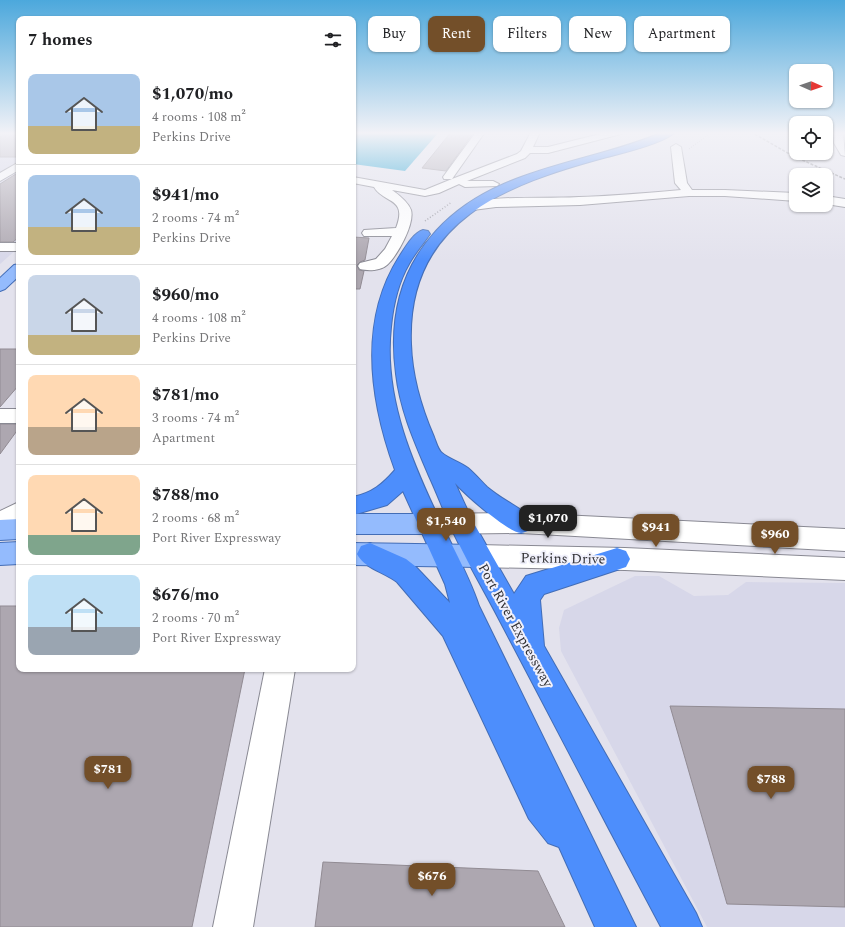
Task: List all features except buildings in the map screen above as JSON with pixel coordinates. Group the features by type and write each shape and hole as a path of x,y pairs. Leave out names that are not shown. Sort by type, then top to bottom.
{"highway":[{"path":"517,175 493,184 458,204 434,223 412,231 388,297 380,339 382,375 388,414 407,470 502,688 616,927"},
{"name":"Port River Expressway","path":"534,175 506,188 473,206 448,226 432,244 420,263 405,302 403,337 406,381 416,418 461,523 530,653 682,927"},
{"path":"433,458 459,472 480,494 521,523"},
{"path":"356,505 369,503 388,494 407,470"},
{"path":"361,554 397,567 406,574 453,626 541,807 582,854"},
{"path":"530,653 526,598 535,585 621,559"}],"main road":[{"path":"0,272 16,258"},
{"path":"0,286 16,271"},
{"path":"356,524 430,524"},
{"path":"0,530 16,529"},
{"path":"0,554 16,553"},
{"name":"Perkins Drive","path":"361,554 478,556"}],"street":[{"path":"356,180 425,193 435,191 470,175"},
{"path":"680,175 681,183 689,194"},
{"path":"379,184 380,188 392,195 405,211 405,222 412,231"},
{"path":"469,185 493,184"},
{"path":"506,188 506,193 508,196 532,203"},
{"path":"473,206 689,194 725,193 789,197"},
{"path":"833,201 845,202"},
{"path":"370,233 412,231"},
{"path":"364,266 378,265 387,257 388,246 412,231"},
{"path":"0,247 16,247"},
{"path":"0,416 16,416"},
{"path":"0,522 16,514"},
{"path":"430,524 521,523 836,540 844,570"},
{"name":"Perkins Drive","path":"478,556 621,559 844,570"},
{"path":"232,927 279,672"}],"path":[{"path":"412,231 472,189 469,185"}],"shaded area":[{"path":"0,175 16,175 16,250 0,264"},
{"path":"635,576 659,576 694,596 728,595 746,582 845,583 845,927 707,927 561,651 559,628 564,610"}],"railway":[{"path":"837,175 845,179"}]}
